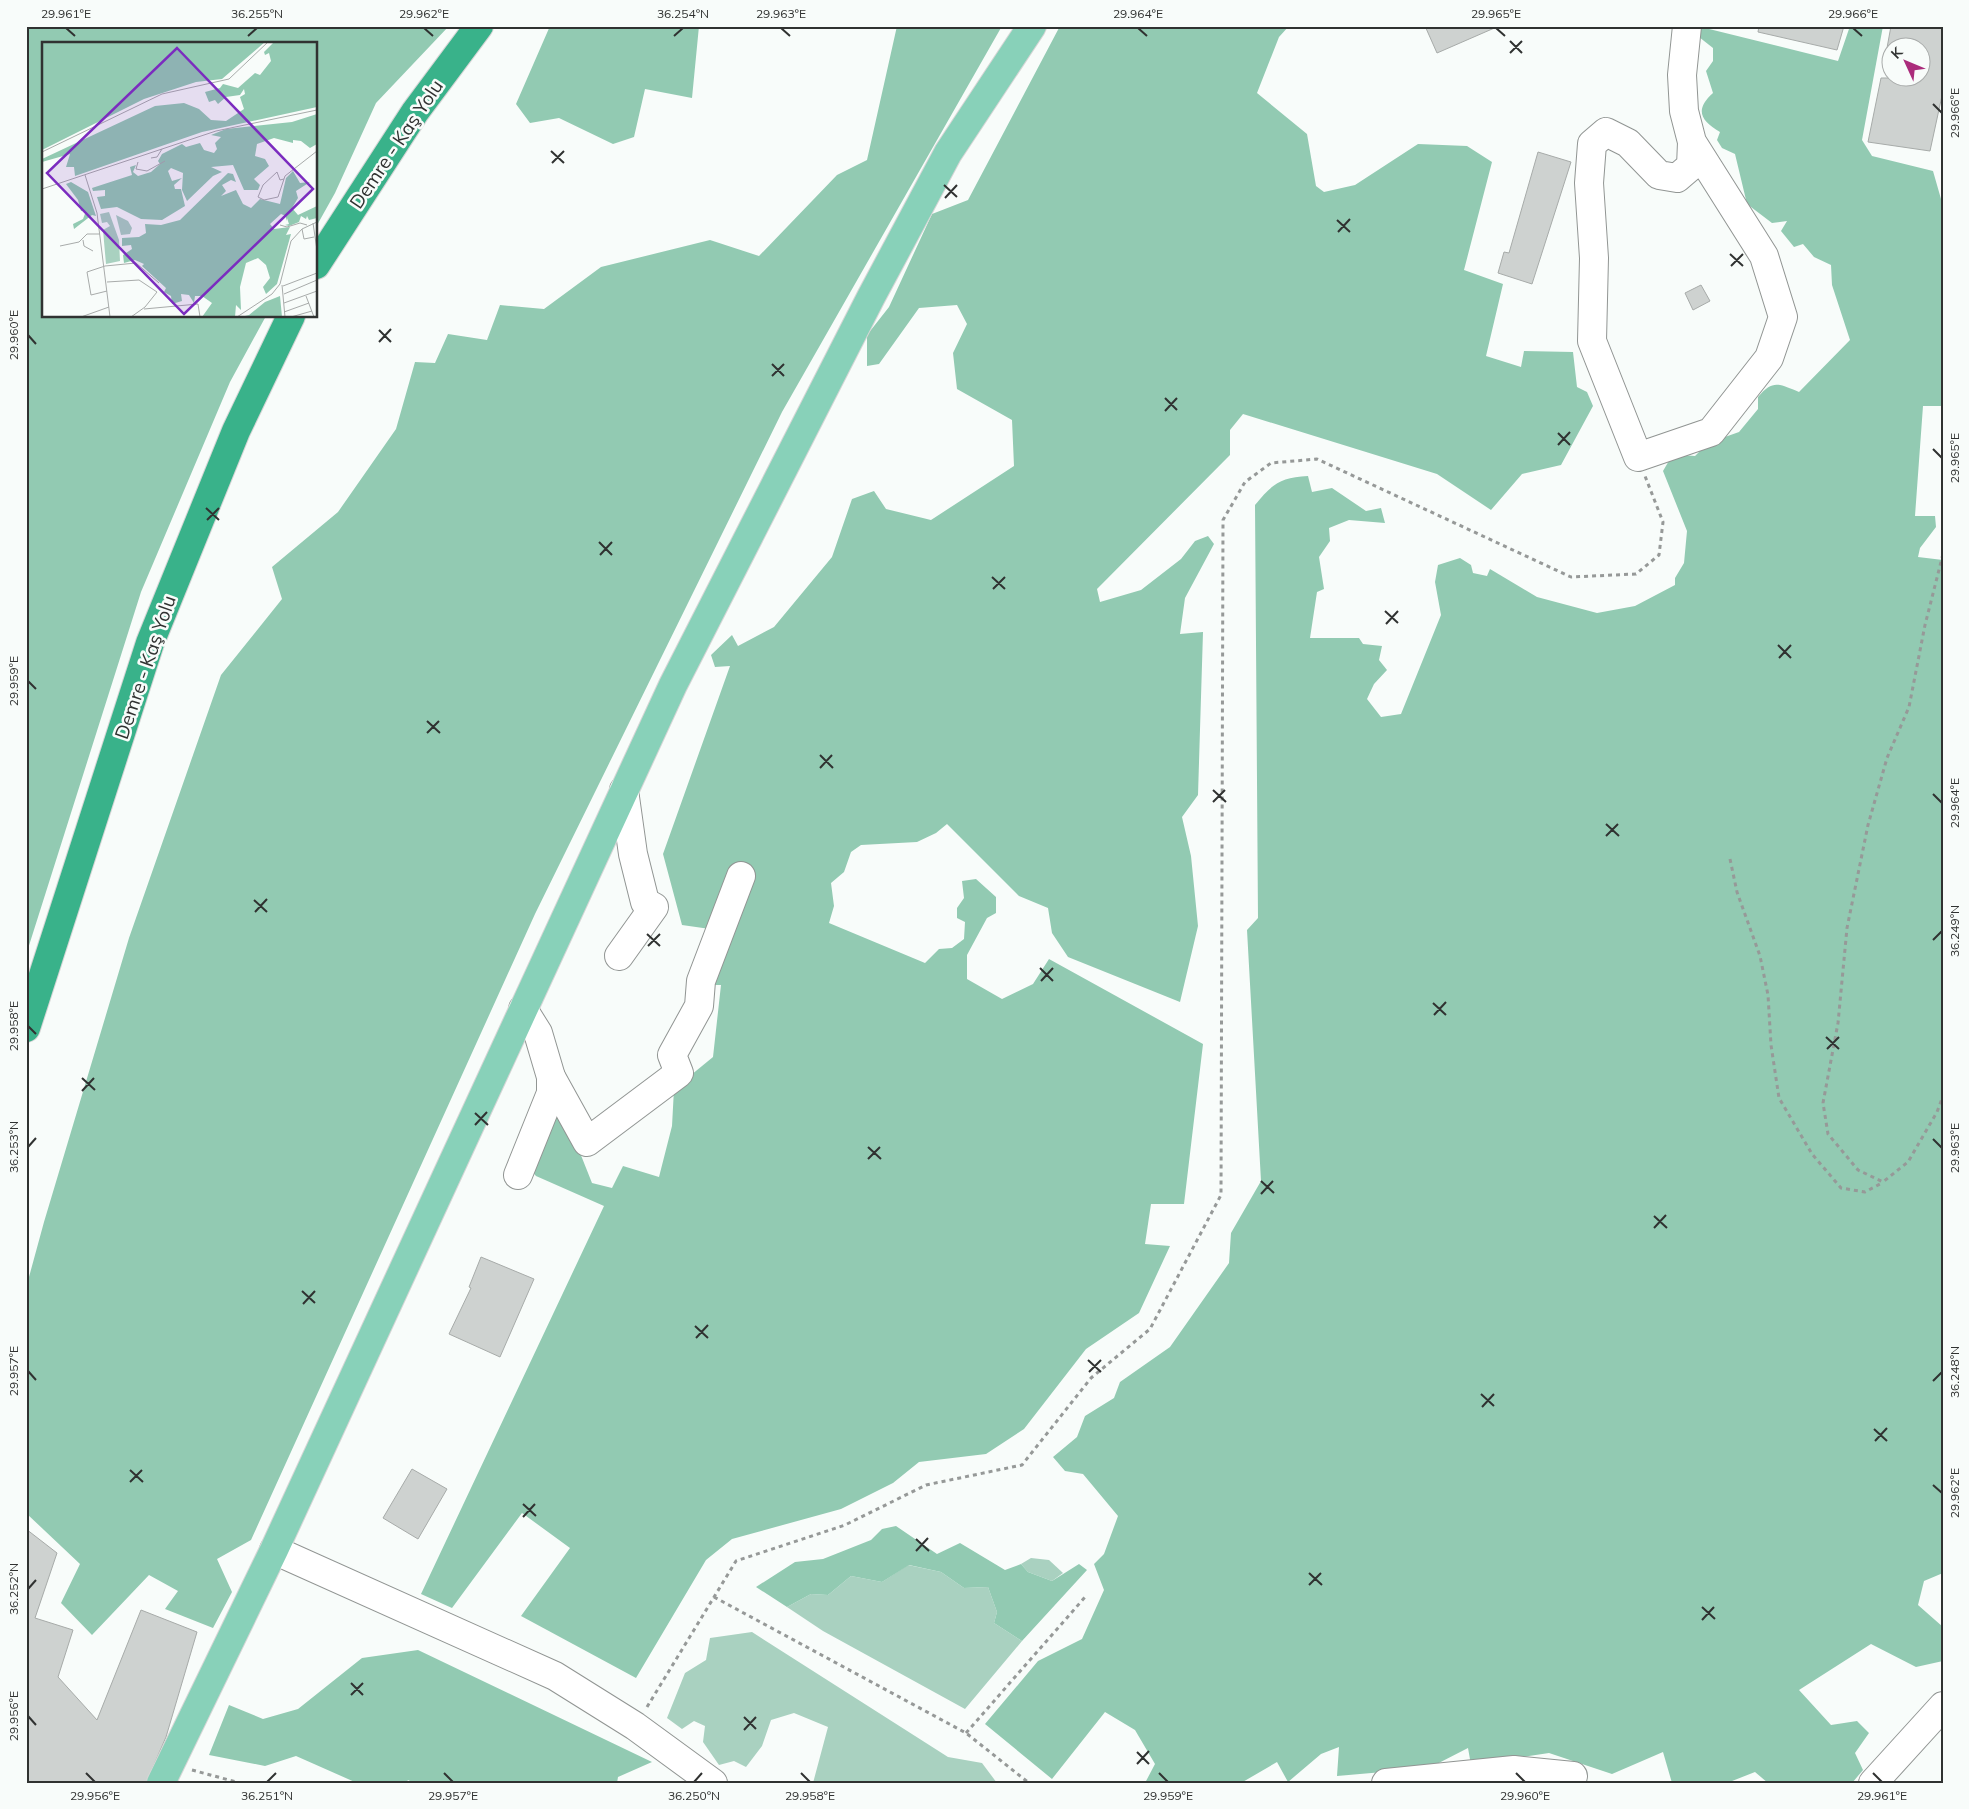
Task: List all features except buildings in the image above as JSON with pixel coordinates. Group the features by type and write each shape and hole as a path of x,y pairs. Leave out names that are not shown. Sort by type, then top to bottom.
{"highway":[{"name":"Demre - Kaş Yolu","path":"318,262 415,112 479,26"},
{"name":"Demre - Kaş Yolu","path":"26,1028 150,644 236,431 290,318"}],"main road":[{"path":"166,1773 274,1550 673,685 749,534 939,170 1032,26"}],"street":[{"path":"1687,26 1683,84 1684,111 1692,142 1691,166 1677,178 1659,174 1628,143 1606,132 1592,144 1589,183 1594,258 1592,341 1638,457 1712,432 1769,358 1782,317 1764,256 1692,142"},
{"path":"619,956 654,907 645,902 632,854 624,790"},
{"path":"523,1009 538,1033 551,1077 587,1142 679,1073 672,1055 699,1006 701,981 741,876"},
{"path":"518,1175 551,1093 551,1077"},
{"path":"274,1550 555,1676 635,1726 713,1783"},
{"path":"1872,1783 1943,1706"},
{"path":"1386,1783 1514,1770 1573,1776"}],"path":[{"path":"635,1726 736,1560 845,1525 926,1485 1022,1465 1091,1378 1150,1329 1220,1195 1223,520 1245,482 1271,463 1317,459 1571,578 1636,574 1659,555 1663,522 1638,457"},
{"path":"1883,1182 1858,1170 1828,1134 1823,1103 1838,1023 1847,928 1868,825 1887,758 1909,707 1925,625 1943,554"},
{"path":"1730,859 1737,892 1760,956 1768,995 1771,1046 1779,1098 1812,1154 1841,1188 1865,1192 1883,1182 1908,1162 1937,1112 1943,1096"},
{"path":"966,1733 1086,1596"},
{"path":"714,1598 966,1733 1028,1783"},
{"path":"166,1773 240,1783"}],"green space":[{"path":"26,26 449,26 376,103 335,193 318,223 318,42 42,42 42,318 265,318 230,382 141,592 26,955"},
{"path":"550,26 699,26 692,98 645,89 634,137 613,144 559,118 530,123 516,104"},
{"path":"897,26 1002,26 782,412 535,914 251,1540 217,1559 232,1592 213,1628 165,1609 178,1591 149,1575 92,1635 61,1603 80,1564 26,1513 26,1288 129,938 221,675 282,599 272,567 338,512 396,429 415,362 435,363 448,334 487,340 500,305 544,309 601,267 710,240 759,256 837,175 867,160"},
{"path":"1060,26 1289,26 1279,37 1257,93 1307,134 1316,186 1324,192 1355,185 1418,144 1467,146 1492,162 1464,270 1503,284 1486,356 1521,367 1524,351 1573,352 1577,387 1587,392 1593,406 1561,465 1522,474 1491,510 1437,474 1243,414 1230,430 1230,455 1097,589 1100,602 1141,590 1181,559 1195,541 1208,536 1214,544 1185,598 1180,634 1203,632 1198,795 1182,817 1191,856 1198,926 1180,1002 1068,957 1052,933 1048,908 1019,896 947,824 936,833 917,842 861,845 851,852 844,872 831,883 834,906 829,923 925,963 939,949 952,948 964,939 965,922 957,918 957,908 964,898 962,881 976,879 996,897 996,913 987,918 967,955 967,979 1002,999 1033,984 1049,959 1203,1044 1184,1204 1151,1204 1145,1244 1170,1246 1139,1313 1086,1349 1024,1429 986,1454 919,1462 893,1483 841,1509 732,1539 706,1560 636,1678 521,1616 570,1548 522,1513 452,1608 421,1594 604,1206 536,1176 530,1169 550,1111 563,1110 592,1183 612,1188 623,1166 659,1177 672,1126 674,1089 713,1057 721,985 707,985 724,931 682,925 663,854 730,666 715,667 711,655 732,635 738,646 774,627 832,557 852,499 874,491 886,509 931,520 1014,466 1012,420 957,389 953,353 967,324 957,305 919,308 879,364 867,366 867,335 889,307 932,214 968,200"},
{"path":"1850,26 1883,26 1862,140 1872,156 1933,171 1943,206 1943,406 1923,406 1915,516 1935,516 1936,527 1920,548 1918,557 1943,560 1943,1573 1924,1581 1918,1605 1943,1627 1943,1661 1916,1667 1871,1644 1799,1690 1831,1725 1857,1721 1869,1733 1855,1753 1863,1770 1852,1783 1768,1783 1755,1772 1727,1783 1672,1783 1663,1752 1612,1774 1549,1753 1471,1765 1468,1748 1429,1768 1337,1776 1339,1747 1321,1754 1288,1782 1277,1762 1241,1783 1145,1783 1155,1764 1135,1730 1105,1712 1052,1779 985,1724 1038,1661 1082,1639 1104,1590 1094,1564 1104,1554 1118,1516 1083,1474 1065,1471 1053,1457 1077,1437 1085,1416 1114,1398 1120,1382 1170,1347 1229,1263 1231,1233 1261,1181 1247,930 1258,918 1255,505 1267,491 1278,483 1290,478 1308,476 1312,492 1332,488 1366,511 1381,508 1385,523 1349,520 1329,528 1330,541 1319,557 1324,589 1317,592 1310,638 1359,638 1363,644 1382,646 1379,660 1387,670 1374,684 1367,699 1381,717 1401,714 1441,615 1435,582 1438,565 1460,558 1471,565 1473,573 1487,576 1490,569 1537,597 1597,613 1635,606 1675,585 1675,578 1684,563 1687,531 1663,471 1670,459 1680,455 1695,456 1708,443 1739,432 1758,409 1758,397 1763,391 1772,385 1781,385 1799,392 1850,340 1832,285 1831,265 1814,257 1803,244 1794,247 1781,231 1787,221 1772,223 1747,204 1735,154 1722,148 1717,140 1720,132 1708,124 1702,115 1703,105 1713,93 1706,71 1713,61 1713,48 1699,37 1701,27 1838,61"},
{"path":"896,1526 937,1554 960,1543 1005,1570 1021,1564 1028,1572 1052,1581 1079,1564 1087,1570 1022,1641 994,1623 997,1612 988,1587 964,1588 941,1572 909,1565 882,1582 851,1576 828,1595 811,1594 787,1607 756,1587 795,1562 823,1559 871,1540 882,1529"},
{"path":"1031,1558 1049,1560 1063,1573 1052,1581 1028,1572 1021,1564"},
{"path":"908,1565 941,1572 964,1588 988,1587 997,1612 994,1623 1022,1641 965,1709 823,1631 787,1607 811,1594 828,1595 851,1576 882,1582"},
{"path":"752,1632 948,1757 982,1763 997,1783 813,1783 828,1727 794,1713 771,1720 762,1746 746,1767 734,1761 719,1765 703,1742 705,1726 694,1721 682,1729 667,1718 685,1673 706,1660 710,1638"},
{"path":"418,1650 652,1762 618,1777 617,1783 414,1783 408,1780 406,1783 357,1783 296,1756 265,1766 209,1755 229,1705 263,1719 298,1709 362,1658"}]}
